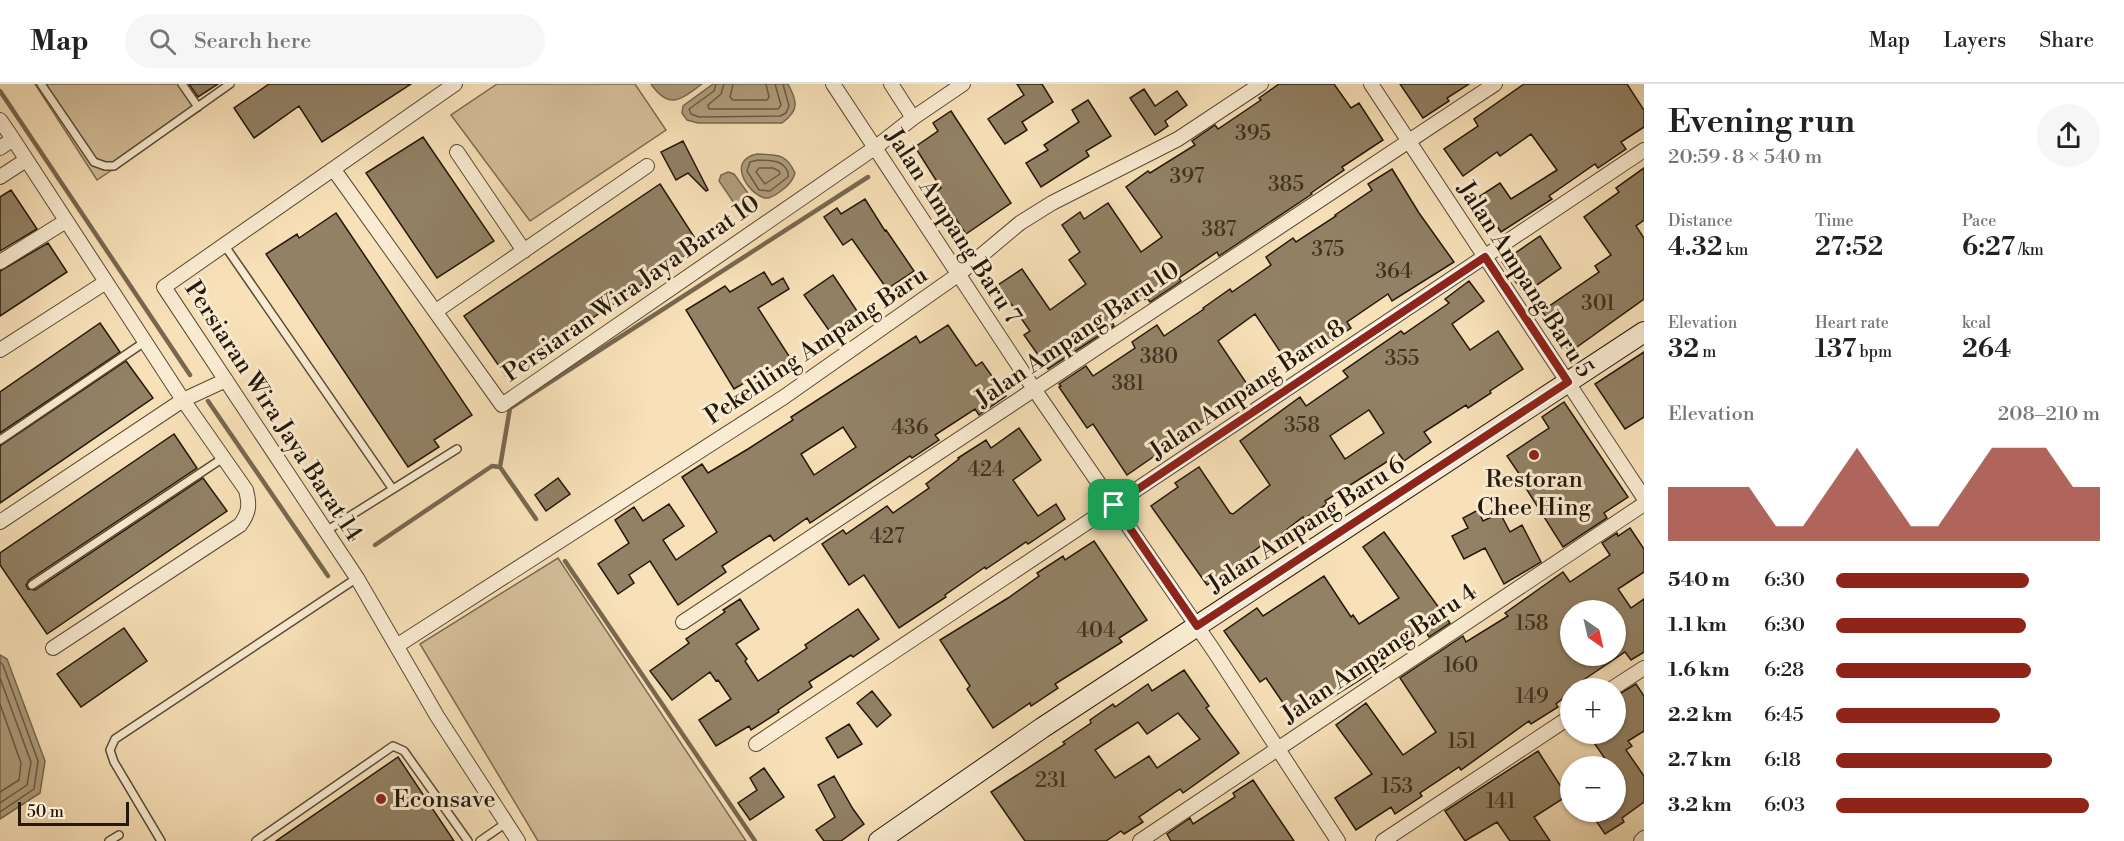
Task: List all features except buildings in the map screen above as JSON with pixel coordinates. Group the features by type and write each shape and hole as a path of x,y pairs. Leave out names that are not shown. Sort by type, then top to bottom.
{"main road":[{"name":"Jalan Ampang Baru 6","path":"879,841 1042,728 1644,332"}],"street":[{"name":"Persiaran Wira Jaya Barat 14","path":"454,84 164,287 357,578 398,645 437,716 518,841"},
{"name":"Jalan Ampang Baru 7","path":"833,84 1034,389 1197,626 1338,841"},
{"path":"891,84 913,118"},
{"path":"876,147 963,84"},
{"name":"Pekeliling Ampang Baru","path":"398,645 784,397 959,274 1028,218 1178,139 1261,84"},
{"name":"Jalan Ampang Baru 5","path":"1371,84 1644,498"},
{"name":"Jalan Ampang Baru 10","path":"683,622 1495,84"},
{"path":"0,120 183,400 246,490 250,503 247,515 240,525 53,648"},
{"path":"0,147 13,139"},
{"name":"Persiaran Wira Jaya Barat 10","path":"334,170 502,405 876,147"},
{"name":"Jalan Ampang Baru 8","path":"756,744 1644,150"},
{"path":"457,152 524,251"},
{"path":"0,177 26,159"},
{"path":"436,311 647,166"},
{"path":"0,262 66,221"},
{"path":"0,350 106,282"},
{"path":"0,522 183,400 226,380"},
{"name":"Jalan Ampang Baru 4","path":"1140,841 1644,504"},
{"path":"1626,680 1644,668"},
{"path":"1383,841 1560,724"}],"lane":[{"path":"41,84 94,162 105,166 114,166 230,84"},
{"path":"182,84 198,107"},
{"path":"225,246 392,488"},
{"path":"0,441 146,341"},
{"path":"326,531 457,449"},
{"path":"32,585 223,458"},
{"path":"161,841 114,762 110,750 115,739 357,578"},
{"path":"256,841 393,746 404,751 468,841"},
{"path":"480,841 506,823"},
{"path":"110,841 119,835"}],"shaded area":[{"path":"35,84 184,84 201,110 97,180"},
{"path":"497,84 635,84 666,130 530,221 451,115"},
{"path":"558,558 746,841 538,841 420,644"}],"water":[{"path":"651,84 702,84 682,98 670,100 664,98"},
{"path":"713,84 788,84 795,100 794,109 782,123 698,123 687,120 682,113 683,106"},
{"path":"757,154 784,158 795,173 788,185 770,198 755,193 744,179 742,164 747,158"},
{"path":"728,172 734,174 755,203 755,208 744,213 738,209 719,181 721,175"},
{"path":"0,655 7,659 45,761 40,793 0,819"}],"waterway":[{"path":"0,91 190,375"},
{"path":"536,519 500,467 510,408 868,177"},
{"path":"208,401 328,576"},
{"path":"375,545 492,466 500,467"},
{"path":"565,561 755,841"}],"place":[{"name":"Restoran Chee Hing","path":"1534,455"},
{"name":"Econsave","path":"381,799"}],"route":[{"path":"1485,257 1568,382 1197,626 1114,505 1485,257"}]}
